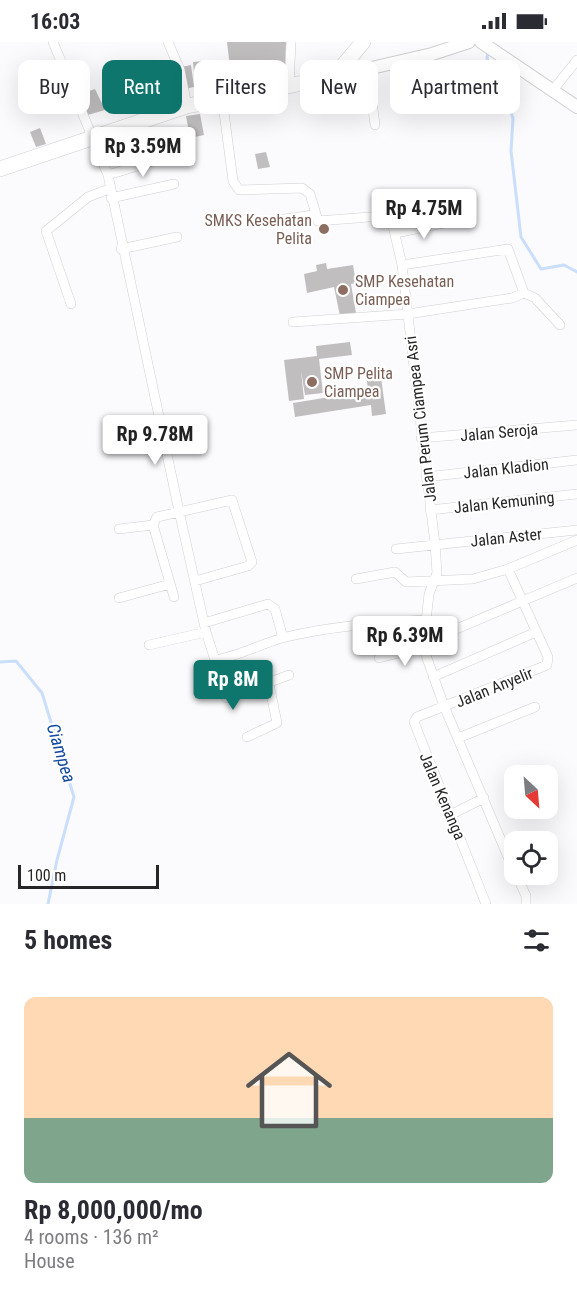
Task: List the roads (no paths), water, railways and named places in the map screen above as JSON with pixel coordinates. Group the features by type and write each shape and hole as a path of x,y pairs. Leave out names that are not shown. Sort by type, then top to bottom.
{"highway":[{"path":"348,60 363,42"},
{"path":"289,86 300,84"},
{"path":"0,169 194,104"}],"main road":[{"path":"378,67 469,42"},
{"path":"481,42 577,107"}],"street":[{"path":"53,42 108,175 110,194 179,511 205,627 216,660 223,694 227,698 289,675"},
{"path":"168,42 180,70 187,106"},
{"path":"289,86 291,42"},
{"path":"553,90 577,60"},
{"path":"225,114 236,187 242,191 305,189 310,194 314,216 321,222 382,216 391,221 396,233 448,222"},
{"path":"374,114 375,125"},
{"path":"108,175 170,156"},
{"path":"71,304 46,231 82,201 174,184"},
{"path":"276,220 314,216"},
{"name":"Jalan Perum Ciampea Asri","path":"396,233 408,314 421,438 431,477 430,510 435,544 434,582 424,620 423,645 444,706 504,846"},
{"path":"122,249 177,237"},
{"path":"402,265 508,249 524,293 535,298 561,325"},
{"path":"293,322 408,314 512,298 524,293"},
{"name":"Jalan Seroja","path":"421,438 577,425"},
{"name":"Jalan Kladion","path":"431,477 577,460"},
{"name":"Jalan Kemuning","path":"430,510 577,494"},
{"path":"174,597 153,525 157,517 232,500 252,562 248,566 195,581"},
{"path":"119,529 153,525"},
{"name":"Jalan Aster","path":"396,549 577,530"},
{"path":"356,579 394,572 403,581 468,580 508,569 577,540"},
{"name":"Jalan Anyelir","path":"444,706 547,665 548,657 508,569"},
{"path":"379,658 423,645 577,578"},
{"path":"119,598 170,584"},
{"path":"149,645 268,603 275,609 283,638"},
{"path":"216,660 228,659 283,638 339,626 424,620"},
{"path":"433,676 536,632"},
{"path":"248,737 278,723 269,684"},
{"name":"Jalan Kenanga","path":"444,706 417,717 414,726 452,814 486,904"},
{"path":"459,738 535,706"},
{"path":"452,814 484,798"},
{"name":"Jalan Perum Ciampea Asri","path":"520,885 526,904"}],"waterway":[{"path":"489,51 487,57 490,76 504,95 513,118 511,151 521,237 541,269 564,265 577,272"},
{"name":"Ciampea","path":"0,662 16,661 42,693 74,797 48,904"}],"place":[{"name":"SMKS Kesehatan Pelita","path":"324,229"},
{"name":"SMP Kesehatan Ciampea","path":"343,290"},
{"name":"SMP Pelita Ciampea","path":"312,382"}]}
